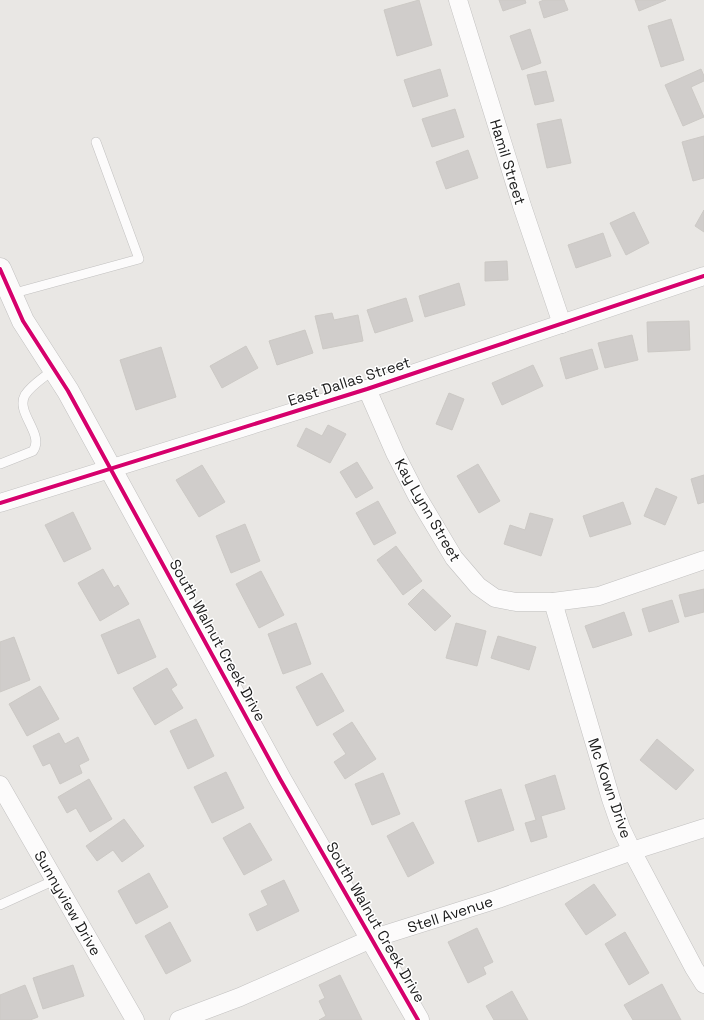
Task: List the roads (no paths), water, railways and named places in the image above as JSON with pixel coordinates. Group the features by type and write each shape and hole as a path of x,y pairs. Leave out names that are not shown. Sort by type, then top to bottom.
{"street":[{"name":"Hamil Street","path":"458,0 522,206 562,324"},
{"name":"South Walnut Creek Drive","path":"0,269 23,321 68,391 280,779 418,1020"},
{"name":"East Dallas Street","path":"0,501 367,389 704,276"},
{"name":"Kay Lynn Street","path":"367,389 395,453 417,496 454,558 478,586 495,598 516,602 552,602 599,596 704,560"},
{"name":"Mc Kown Drive","path":"552,602 621,828 694,968 704,984"},
{"name":"Sunnyview Drive","path":"0,785 135,1020"},
{"name":"Stell Avenue","path":"179,1020 240,997 371,938 498,899 632,851 704,828"}],"lane":[{"path":"11,294 139,259 96,142"},
{"path":"0,464 33,451 36,446 36,439 23,406 24,396 30,389 54,370"},
{"path":"0,905 55,880"}]}
